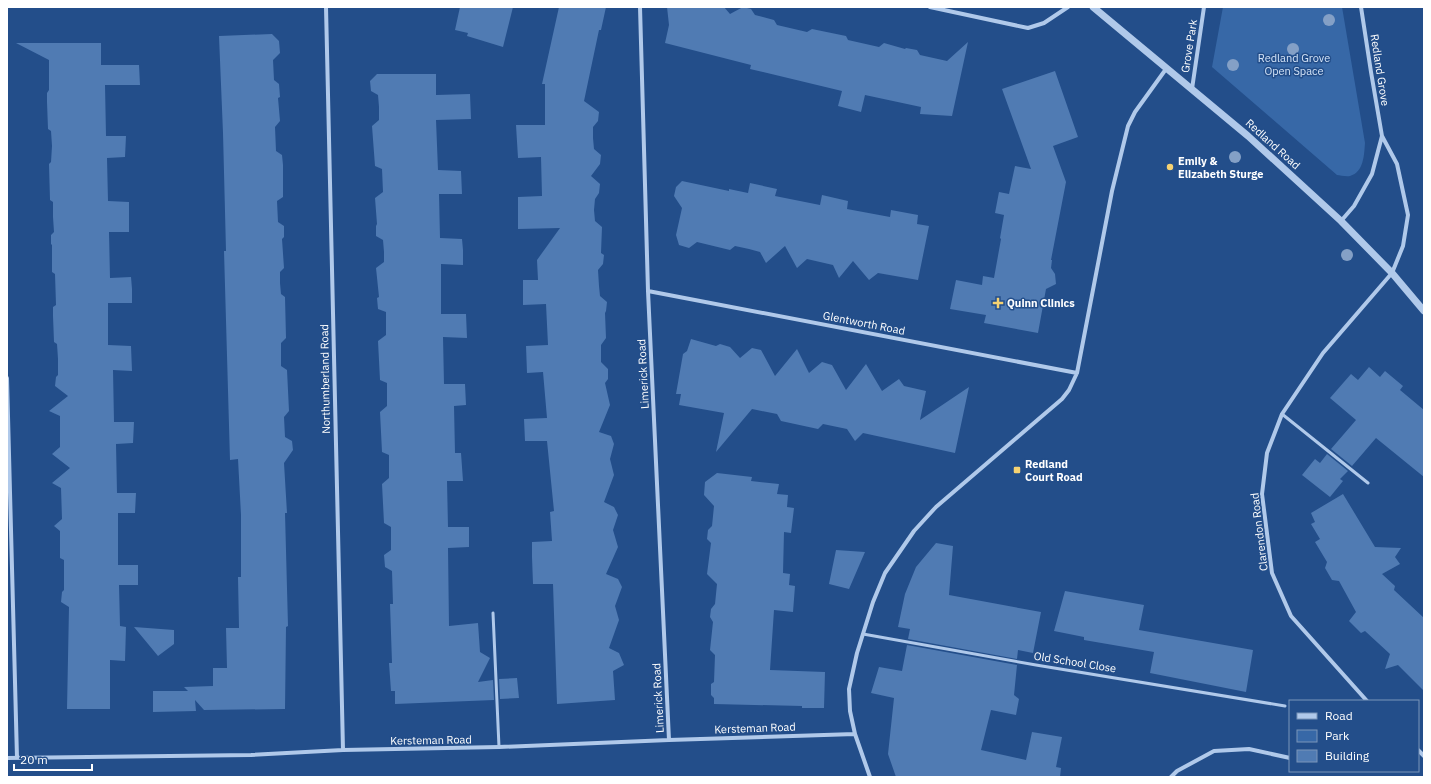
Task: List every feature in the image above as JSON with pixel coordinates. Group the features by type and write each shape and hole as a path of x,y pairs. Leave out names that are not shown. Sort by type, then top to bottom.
{"street":[{"name":"Northumberland Road","path":"326,7 343,750"},
{"name":"Limerick Road","path":"640,7 648,291 669,740"},
{"path":"930,7 1028,28 1044,23 1068,7"},
{"name":"Redland Road","path":"1094,7 1166,69 1248,136 1341,221 1392,273 1424,311"},
{"name":"Grove Park","path":"1192,89 1204,7"},
{"name":"Redland Grove","path":"1361,7 1382,136 1397,164 1408,215 1403,246 1392,273"},
{"path":"870,777 855,734 850,712 849,689 863,634 873,602 885,573 914,531 936,507 1062,399 1069,390 1077,373 1112,191 1128,126 1135,112 1166,69"},
{"name":"Redland Grove","path":"1341,221 1354,206 1372,174 1382,136"},
{"name":"Clarendon Road","path":"1366,700 1291,616 1272,573 1262,494 1267,453 1282,414 1323,353 1392,273"},
{"name":"Glentworth Road","path":"648,291 1077,373"},
{"path":"7,378 17,758"},
{"name":"Kersteman Road","path":"7,758 251,755 343,750 499,747 855,734"},
{"path":"1172,777 1177,771 1214,751 1249,749 1289,758"}],"lane":[{"path":"1282,414 1368,483"},
{"path":"493,613 499,747"},
{"name":"Old School Close","path":"863,634 1036,665 1285,706"}],"green space":[{"name":"Redland Grove Open Space","path":"1223,7 1342,7 1365,143 1361,167 1355,174 1350,176 1337,175 1212,67"}],"building":[{"path":"460,7 513,7 503,47 467,36 468,33 455,30"},
{"path":"559,7 606,7 601,30 599,30 584,101 599,112 598,121 593,127 593,138 594,149 601,155 600,164 591,176 600,184 599,193 595,199 594,210 595,221 602,227 601,253 604,255 603,264 598,270 599,286 600,296 607,302 605,313 606,338 601,345 601,362 608,369 608,379 605,383 610,405 599,432 611,436 614,444 610,459 614,475 604,502 614,507 618,515 613,530 618,547 606,574 618,579 622,587 615,606 619,620 609,648 619,653 624,665 613,671 615,700 557,704 553,584 533,584 532,542 552,541 550,512 554,511 547,441 525,441 524,419 547,418 543,372 527,373 526,346 548,345 546,304 523,305 523,280 538,280 537,260 560,228 518,229 518,197 542,196 541,157 518,158 516,125 545,125 545,84 542,84"},
{"path":"667,7 724,7 730,14 743,7 751,9 755,15 774,20 777,25 807,32 812,29 846,36 848,40 879,47 884,43 905,49 917,50 920,55 947,61 968,42 952,116 920,114 921,107 865,95 861,112 838,106 842,91 750,69 751,65 665,43 669,25"},
{"path":"272,34 279,41 280,53 273,60 274,80 279,84 280,97 278,98 280,121 275,127 276,151 282,155 283,165 283,197 277,201 278,222 284,226 284,237 282,239 284,268 280,272 280,283 281,294 285,297 286,338 281,343 281,366 287,370 289,411 284,417 285,437 292,441 293,450 284,463 287,513 285,513 288,626 286,627 285,709 204,710 195,700 196,711 153,712 153,691 188,691 184,687 213,686 213,668 227,668 226,628 239,628 238,577 241,577 241,515 238,459 230,460 224,251 226,251 223,133 219,36"},
{"path":"16,43 101,43 101,65 139,65 140,85 105,85 106,136 126,136 125,157 107,158 108,201 129,202 129,232 109,232 110,278 131,277 132,289 132,303 108,303 108,345 131,346 132,371 113,370 114,422 134,422 133,443 116,444 117,493 136,493 135,513 118,513 118,565 138,565 138,585 119,585 120,626 126,627 125,661 110,660 110,709 67,709 69,607 61,602 62,592 64,590 64,560 60,558 60,531 54,526 62,519 61,488 52,483 70,468 52,454 60,447 60,416 49,411 68,396 55,386 56,377 58,375 58,359 57,344 54,342 53,316 53,307 56,305 55,274 52,272 51,244 51,235 54,232 53,202 50,200 49,164 51,162 52,146 51,131 48,129 47,102 47,93 49,90 49,60"},
{"path":"1055,71 1078,137 1053,146 1066,182 1051,260 1051,268 1055,274 1056,284 1046,289 1038,333 984,323 986,315 950,309 956,280 982,285 983,276 994,278 1004,215 995,213 999,192 1009,194 1015,166 1031,169 1002,89"},
{"path":"377,74 436,74 436,95 470,94 471,119 436,120 438,170 461,171 462,194 439,194 440,238 462,239 463,250 463,265 441,264 441,314 466,314 467,338 443,337 444,384 465,384 466,405 454,406 455,453 461,453 463,481 447,481 448,527 469,527 469,547 448,548 449,626 478,623 480,652 490,658 478,682 493,680 494,700 395,704 395,691 391,691 389,663 392,663 390,604 393,604 392,571 385,567 384,555 391,550 391,527 384,523 382,484 389,478 389,455 382,452 380,412 387,406 387,383 380,380 378,341 386,335 386,312 378,309 377,298 379,297 376,268 384,262 384,252 383,240 376,236 377,224 375,198 383,192 382,169 375,166 372,126 379,120 378,95 371,91 370,81"},
{"path":"682,181 729,191 729,189 748,193 750,183 777,189 775,196 820,205 822,195 848,201 847,209 890,217 891,210 918,215 917,224 929,226 918,280 878,273 869,280 853,261 839,278 833,265 807,259 797,268 785,246 766,263 760,252 735,246 730,250 697,242 689,248 679,245 676,235 682,208 674,196 676,187"},
{"path":"691,339 716,346 720,344 730,347 740,358 752,348 761,350 775,376 797,349 809,373 822,362 832,365 846,390 866,364 882,391 899,379 904,386 926,391 920,420 969,387 955,453 863,433 855,441 847,429 823,424 818,429 781,421 777,414 752,409 716,452 724,413 679,405 681,394 676,394 683,354 687,351"},
{"path":"1369,367 1380,377 1385,371 1403,386 1400,390 1424,410 1424,477 1376,438 1352,466 1331,449 1356,420 1330,398 1351,374 1358,380"},
{"path":"1327,454 1348,471 1340,479 1343,481 1330,497 1302,475 1315,459 1320,463"},
{"path":"717,473 752,477 751,481 779,484 777,494 788,495 787,507 794,508 791,533 784,532 783,573 790,574 789,585 795,586 793,612 774,610 770,670 825,672 824,708 714,704 714,698 711,695 711,684 714,682 715,655 710,650 713,622 710,617 711,609 715,604 717,584 707,574 711,543 707,539 708,530 712,526 714,506 704,495 705,482"},
{"path":"1343,494 1375,547 1401,548 1395,557 1400,564 1382,574 1395,586 1394,590 1424,618 1424,691 1398,665 1385,669 1390,654 1365,631 1361,633 1349,621 1356,612 1339,581 1332,580 1325,568 1327,562 1315,542 1320,539 1311,524 1315,522 1311,513"},
{"path":"936,543 953,546 949,595 1041,612 1033,653 1018,650 1017,659 908,639 910,629 898,627 905,594 916,567"},
{"path":"836,550 865,552 849,589 829,584"},
{"path":"1065,591 1144,605 1139,630 1253,650 1246,692 1150,673 1154,652 1084,640 1084,637 1054,631"},
{"path":"134,627 174,630 174,644 158,656"},
{"path":"907,645 1017,665 1014,695 1019,699 1016,715 991,710 981,750 1026,760 1032,732 1062,737 1056,767 1061,768 1060,777 896,777 888,754 894,698 871,693 879,667 902,671"},
{"path":"517,678 519,698 500,699 499,679"}],"place":[{"name":"Emily & Elizabeth Sturge","path":"1170,167"},
{"name":"Quinn Clinics","path":"998,303"},
{"name":"Redland Court Road","path":"1017,470"}]}
